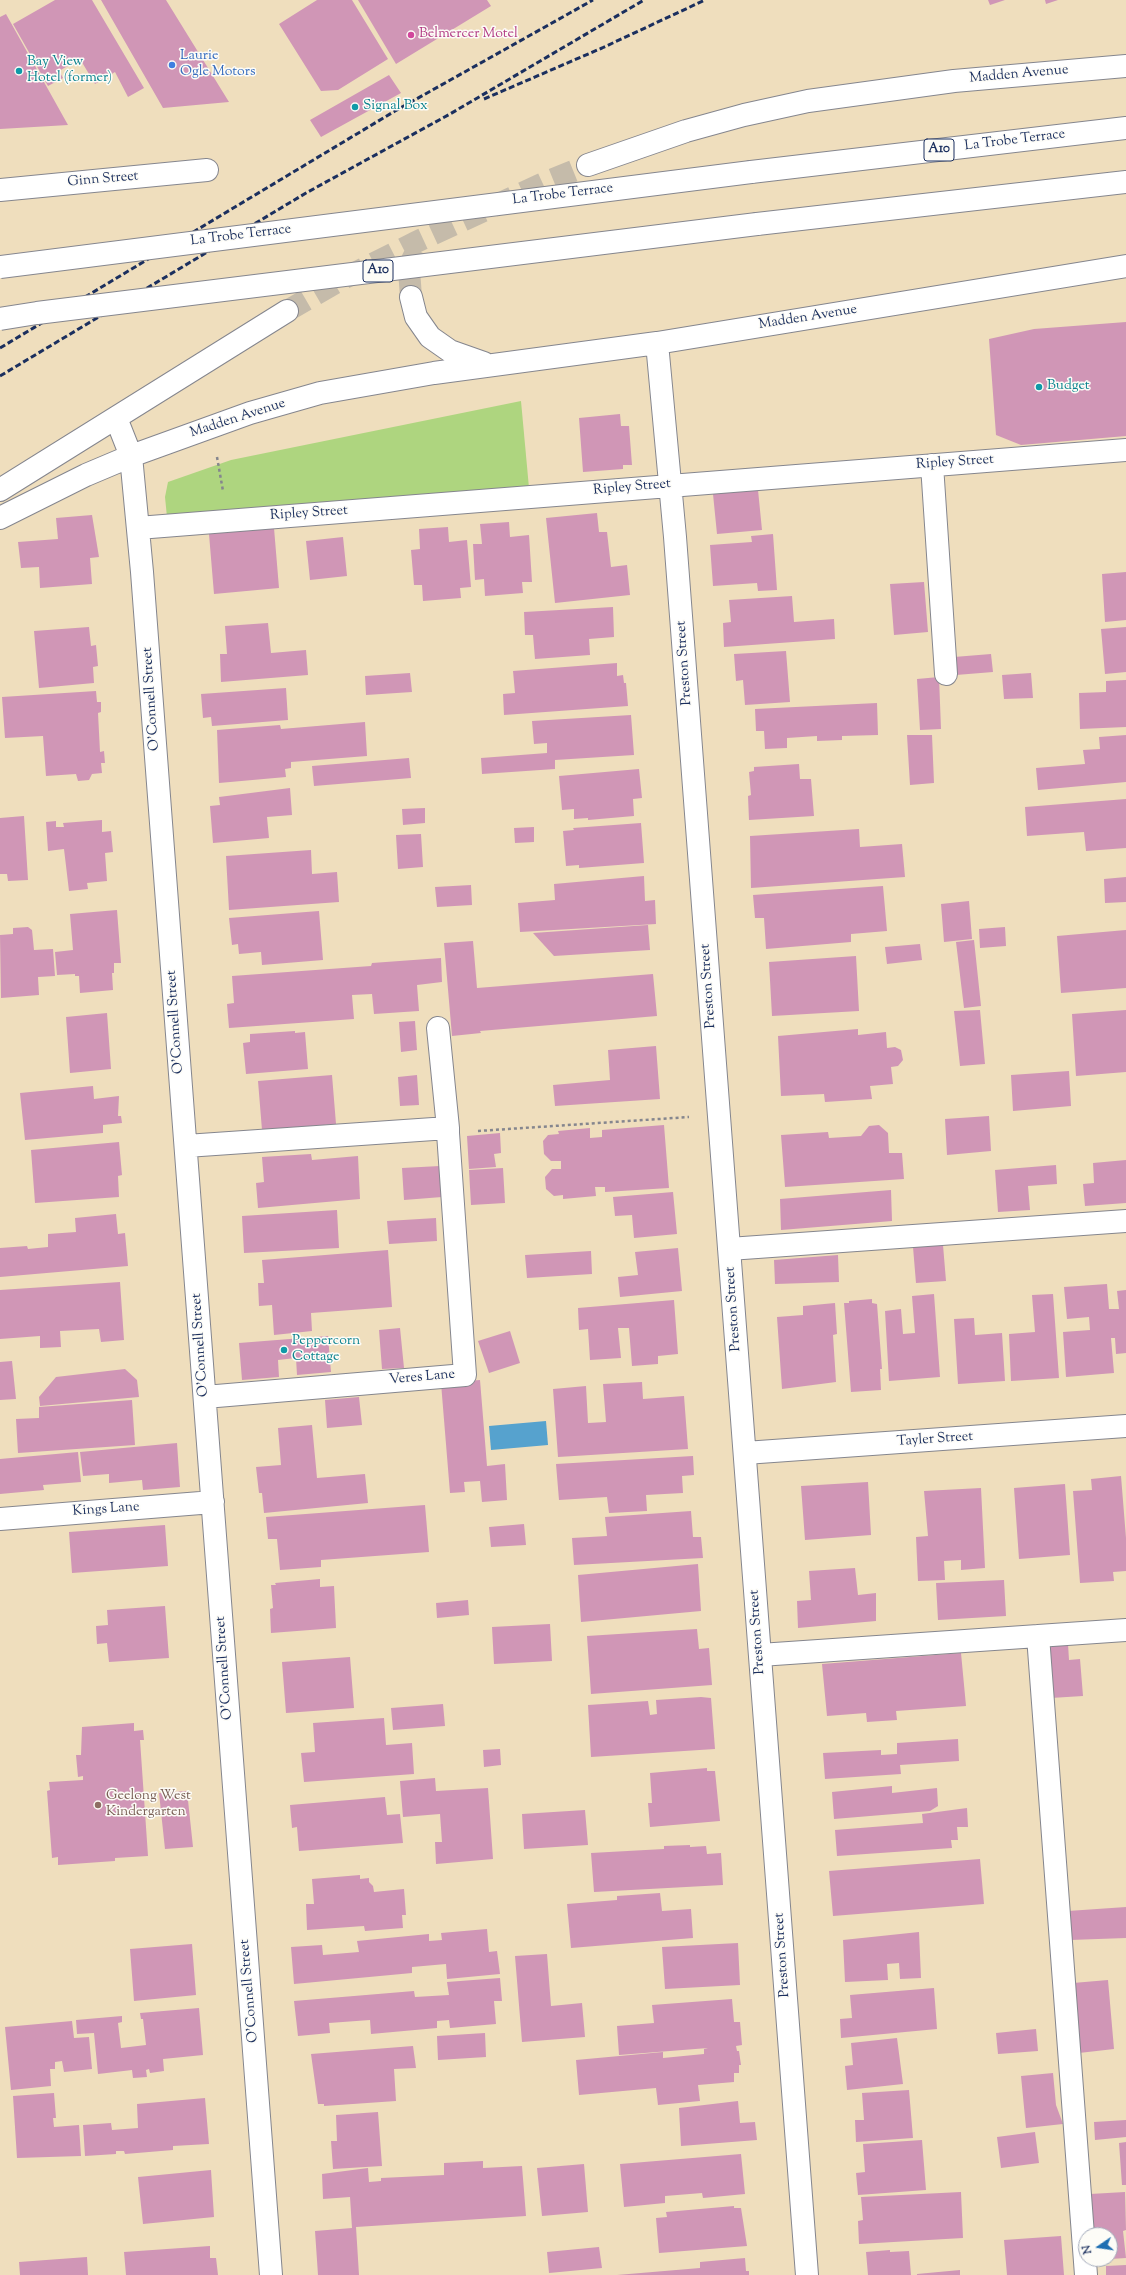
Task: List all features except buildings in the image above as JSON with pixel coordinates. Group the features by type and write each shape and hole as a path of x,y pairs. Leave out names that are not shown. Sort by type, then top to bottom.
{"main road":[{"name":"Madden Avenue","path":"588,166 686,131 744,115 808,101 954,81 1126,66"},
{"name":"La Trobe Terrace","path":"0,267 752,172 1126,128"},
{"name":"Ginn Street","path":"0,190 206,170"},
{"name":"A10","path":"0,320 61,310 757,224 1126,182"},
{"name":"Madden Avenue","path":"0,518 86,475 131,456 250,413 303,397 434,373 657,343 1126,266"},
{"name":"Madden Avenue","path":"411,297 418,320 426,332 436,342 459,355 489,365"},
{"path":"0,490 287,311"},
{"name":"Preston Street","path":"657,343 671,485 807,2275"},
{"name":"O'Connell Street","path":"116,418 131,456 138,528 271,2275"},
{"name":"Ripley Street","path":"138,528 1126,450"},
{"path":"932,465 946,674"},
{"name":"Veres Lane","path":"205,1397 465,1374 448,1131 438,1028"},
{"path":"186,1146 448,1131"},
{"path":"729,1249 1126,1220"},
{"name":"Tayler Street","path":"745,1453 1126,1426"},
{"name":"Kings Lane","path":"0,1519 213,1502"},
{"path":"760,1656 1126,1630"},
{"path":"1038,1636 1086,2275"}],"path":[{"path":"216,454 229,520"},
{"path":"448,1131 690,1117"}],"green space":[{"path":"521,401 529,488 167,517 165,497 168,482 231,460"}],"water":[{"path":"546,1421 548,1445 491,1450 489,1426"}],"tunnel":[{"path":"287,311 337,282 414,243 546,182 588,165"},
{"path":"411,297 409,270 417,250"}],"railway":[{"path":"0,348 395,111 593,0"},
{"path":"0,376 306,193 450,114 644,0"},
{"path":"484,99 602,48 705,0"}],"place":[{"name":"Belmercer Motel","path":"411,35"},
{"name":"Laurie Ogle Motors","path":"172,65"},
{"name":"Bay View Hotel (former)","path":"19,71"},
{"name":"Signal Box","path":"355,107"},
{"name":"Budget","path":"1039,387"},
{"name":"Peppercorn Cottage","path":"284,1350"},
{"name":"Geelong West Kindergarten","path":"98,1805"}]}
